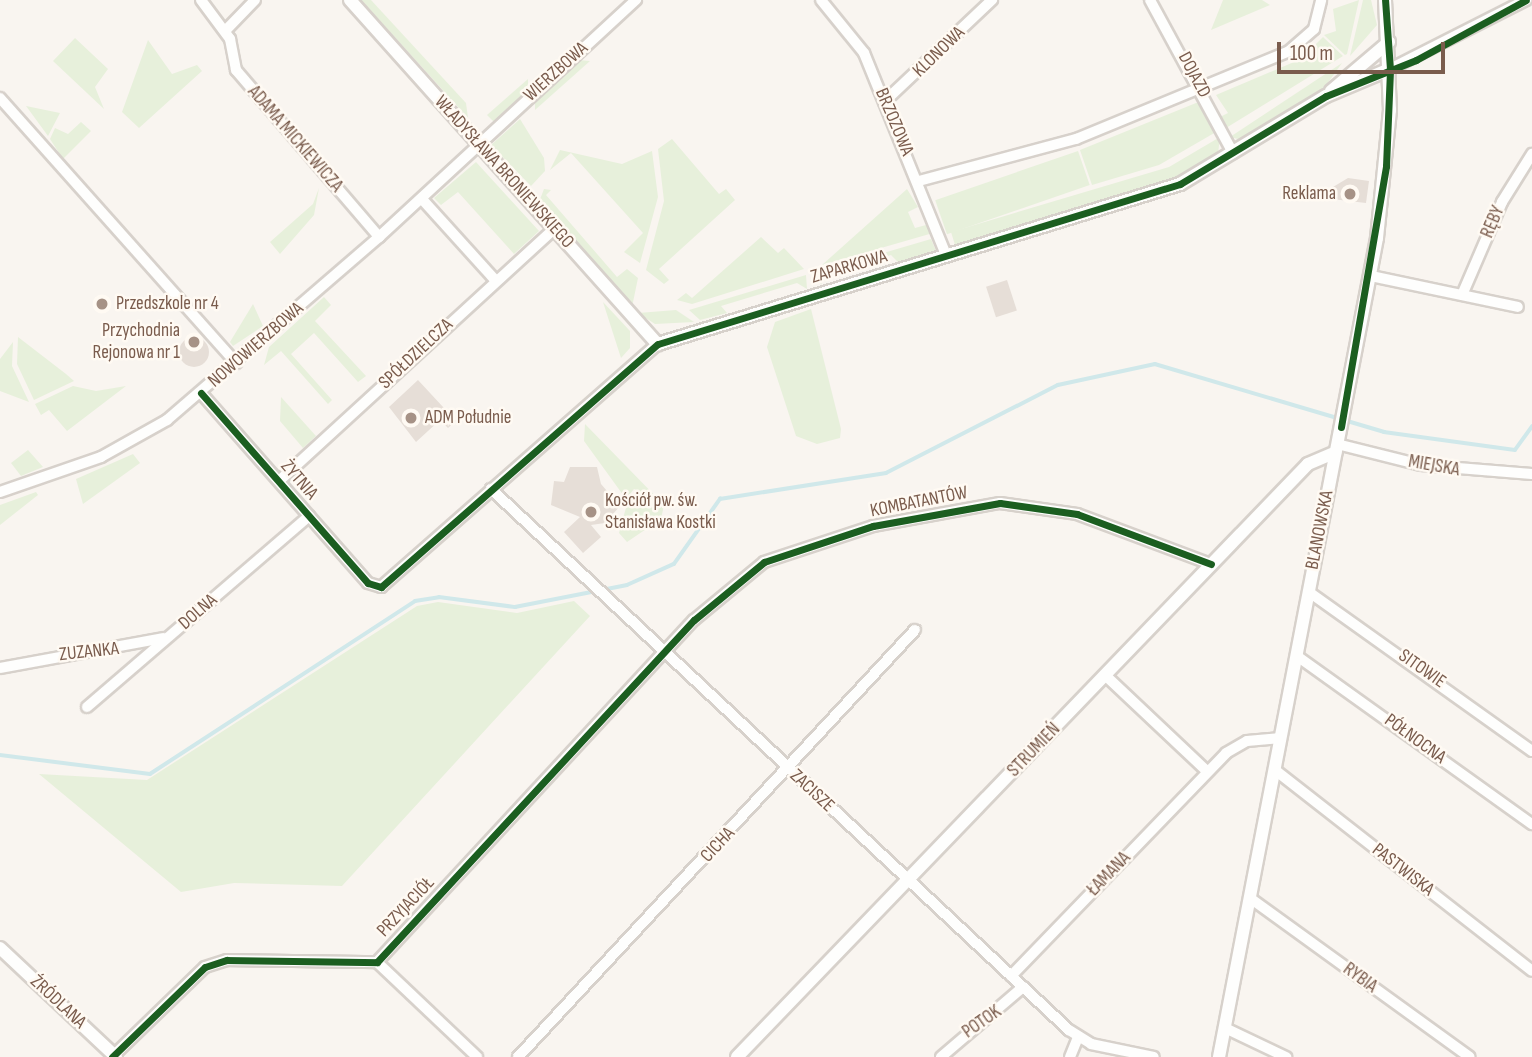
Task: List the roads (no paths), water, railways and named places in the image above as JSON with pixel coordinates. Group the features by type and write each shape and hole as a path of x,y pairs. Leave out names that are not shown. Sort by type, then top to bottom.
{"street":[{"name":"ADAMA MICKIEWICZA","path":"201,0 225,31 236,70 379,237"},
{"path":"225,31 255,0"},
{"name":"WŁADYSŁAWA BRONIEWSKIEGO","path":"349,0 658,344"},
{"name":"WIERZBOWA","path":"478,143 636,0"},
{"name":"BRZOZOWA","path":"821,0 864,53 919,181 946,255"},
{"name":"KLONOWA","path":"884,102 992,0"},
{"name":"DOJAZD","path":"1150,0 1201,87 1233,153"},
{"path":"919,181 1076,139 1303,42 1319,20 1321,0"},
{"name":"BLANOWSKA","path":"1219,1057 1371,276 1390,69 1385,0"},
{"path":"1390,69 1526,0"},
{"name":"ZAPARKOWA","path":"1326,96 1352,67 1389,42"},
{"name":"ZAPARKOWA","path":"373,586 387,583 658,344 1180,184 1326,96 1390,69"},
{"path":"0,98 236,363"},
{"name":"NOWOWIERZBOWA","path":"0,492 130,444 201,393 422,199 478,143"},
{"name":"RĘBY","path":"1462,295 1505,195 1532,154"},
{"path":"422,199 496,281"},
{"name":"SPÓŁDZIELCZA","path":"279,481 554,229"},
{"path":"1371,276 1518,307"},
{"name":"ŻYTNIA","path":"201,393 373,586"},
{"name":"MIEJSKA","path":"1337,448 1421,465 1532,474"},
{"name":"STRUMIEŃ","path":"737,1057 1308,464 1337,448"},
{"name":"ZACISZE","path":"491,489 586,582 1078,1037 1154,1057"},
{"name":"KOMBATANTÓW","path":"663,653 719,595 764,562 803,546 942,511 1038,504 1211,564"},
{"name":"DOLNA","path":"87,707 309,516"},
{"name":"SITOWIE","path":"1309,592 1532,751"},
{"name":"CICHA","path":"518,1057 789,770 915,630"},
{"name":"ZUZANKA","path":"0,668 132,648 176,632"},
{"name":"PRZYJACIÓŁ","path":"377,962 663,653"},
{"name":"PÓŁNOCNA","path":"1297,656 1532,824"},
{"path":"1105,675 1207,771"},
{"name":"ŁAMANA","path":"1011,976 1207,771 1241,743 1281,738"},
{"name":"PASTWISKA","path":"1275,770 1532,971"},
{"name":"RYBIA","path":"1250,898 1470,1057"},
{"name":"ŹRÓDLANA","path":"0,948 114,1056"},
{"name":"PRZYJACIÓŁ","path":"114,1056 205,967 227,960 377,962 477,1057"},
{"name":"POTOK","path":"941,1057 1023,987"},
{"path":"1225,1028 1286,1057"},
{"path":"1070,1057 1078,1037"}],"waterway":[{"path":"0,755 150,774 415,601 439,597 515,607 627,585 674,564 720,499 886,473 1058,385 1155,364 1384,432 1515,450 1532,427"}],"place":[{"name":"Reklama","path":"1350,194"},
{"name":"Przedszkole nr 4","path":"102,304"},
{"name":"Przychodnia Rejonowa nr 1","path":"194,342"},
{"name":"ADM Południe","path":"411,418"},
{"name":"Kościół pw. św. Stanisława Kostki","path":"591,512"}]}
